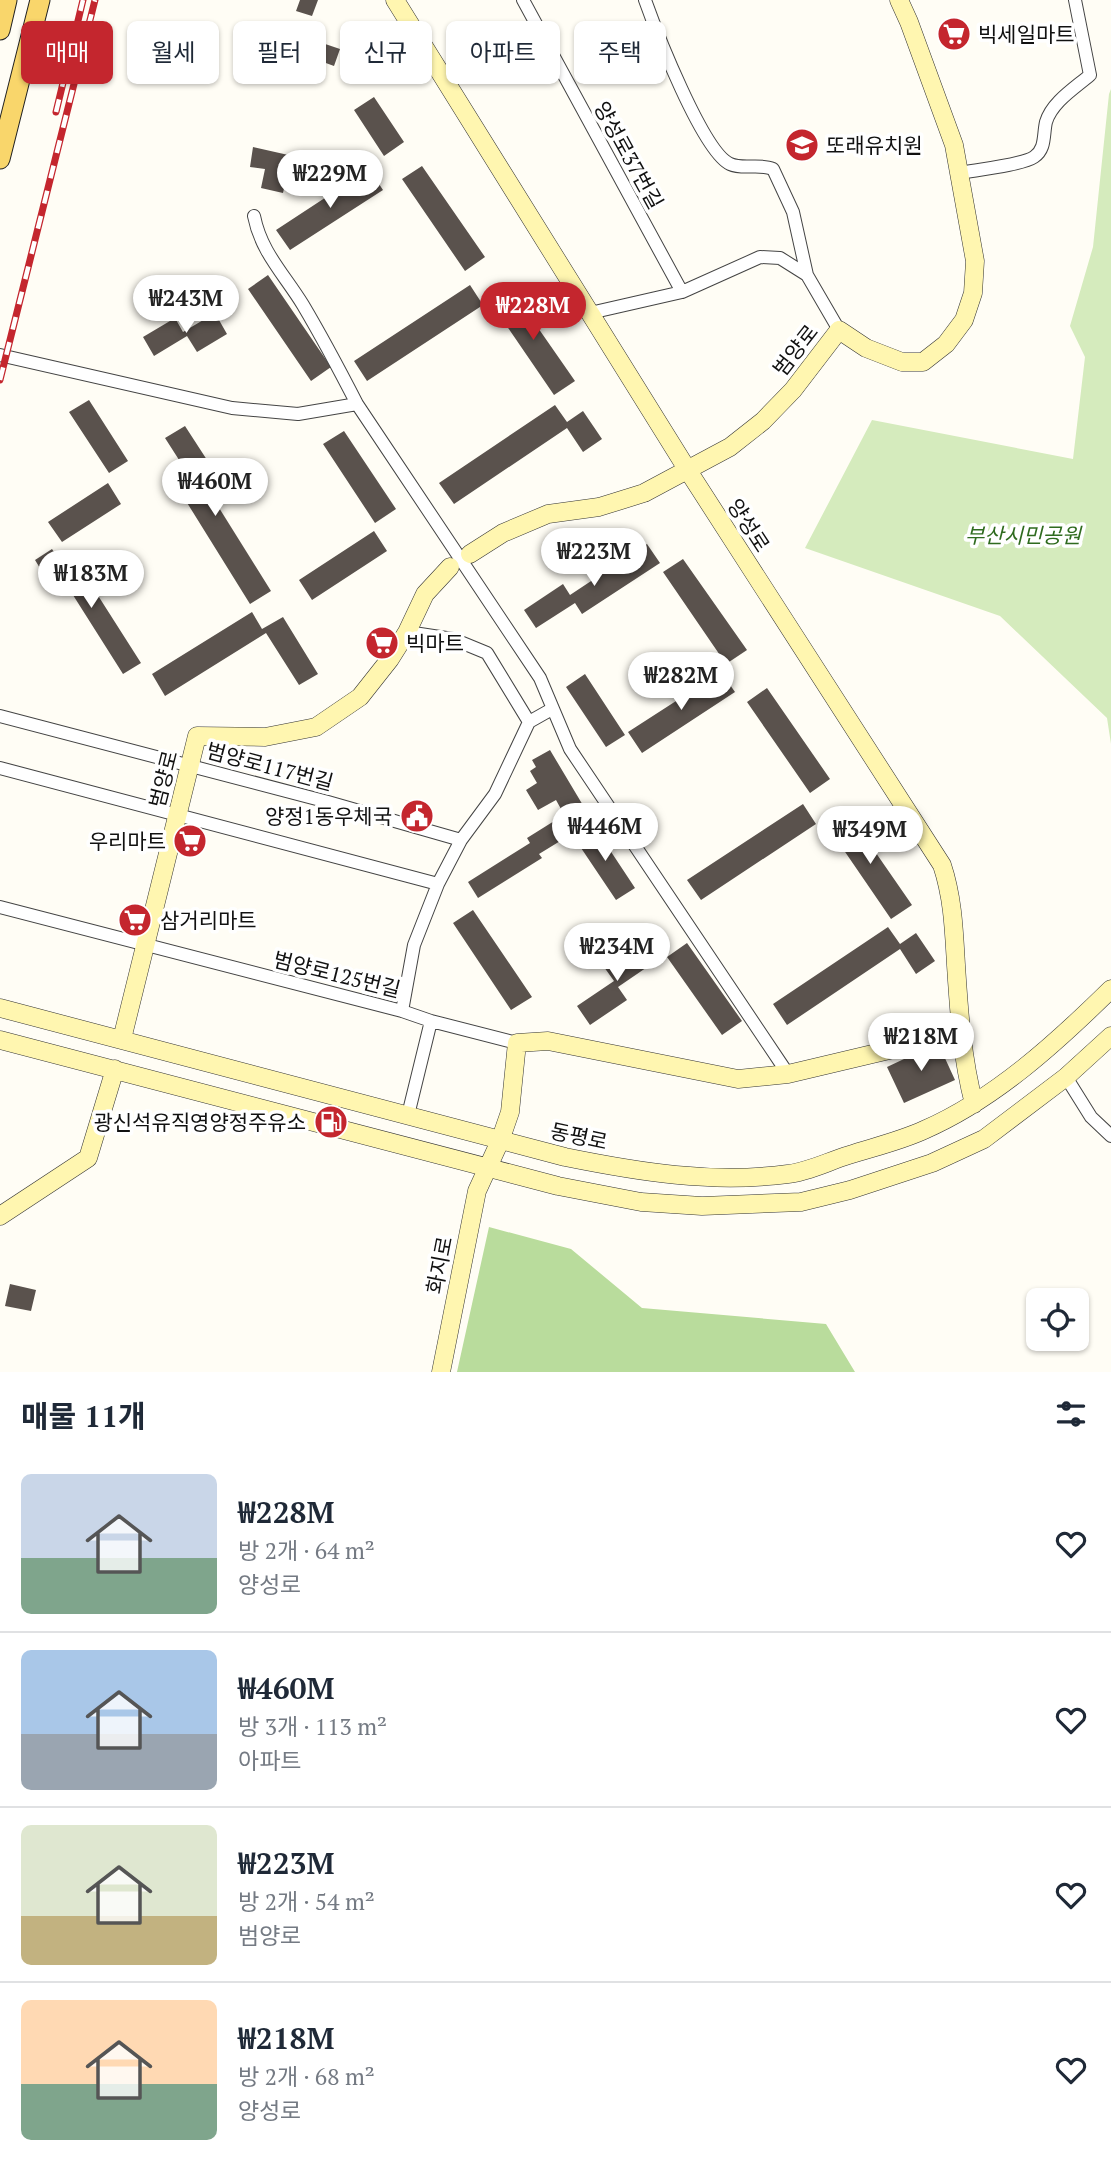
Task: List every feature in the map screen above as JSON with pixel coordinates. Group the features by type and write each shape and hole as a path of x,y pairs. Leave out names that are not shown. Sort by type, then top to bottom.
{"main road":[{"path":"0,30 7,0"},
{"path":"0,159 40,0"}],"street":[{"name":"양성로","path":"396,0 687,469 942,864 951,892 961,1033 974,1104"},
{"name":"양성로37번길","path":"523,0 682,292"},
{"path":"645,0 665,56 706,136 727,164 763,165 773,169 793,212 807,275 839,330"},
{"name":"범양로","path":"470,554 503,533 548,514 599,507 644,493 730,447 763,421 793,390 839,330 866,348 902,362 923,362 946,344 964,320 974,293 975,261 954,145 899,0"},
{"path":"960,173 1034,158 1043,147 1046,121 1052,111 1090,75 1075,0"},
{"path":"254,216 258,236 307,313 357,404 540,678 570,749 788,1074"},
{"path":"590,313 682,292 760,257 780,258 807,275"},
{"path":"0,355 232,408 298,414 357,404"},
{"name":"범양로","path":"122,1039 197,736 265,737 316,727 360,698 407,632 425,594 450,567"},
{"path":"407,632 453,639 487,653 529,722"},
{"path":"402,1011 414,946 438,884 461,840 495,794 529,722 552,709"},
{"name":"범양로117번길","path":"0,716 190,764 461,840"},
{"path":"0,768 438,884"},
{"name":"범양로125번길","path":"0,907 517,1043"},
{"name":"동평로","path":"0,1007 500,1141 627,1170 696,1178 790,1174 924,1130 974,1104 997,1088 1111,989"},
{"path":"408,1115 431,1021"},
{"path":"517,1043 548,1041 738,1079 788,1074 961,1033"},
{"path":"0,1040 558,1186 641,1202 702,1206 801,1202 900,1175 961,1150 984,1139 1066,1077 1111,1036"},
{"name":"화지로","path":"441,1372 477,1191 510,1112 517,1043"},
{"path":"0,1216 88,1158 114,1069"},
{"path":"1066,1077 1091,1117 1111,1136"}],"green space":[{"name":"부산시민공원","path":"1111,89 1111,744 1107,718 1000,616 805,548 872,420 1073,459 1085,357 1070,326 1093,247"},
{"path":"489,1227 571,1249 642,1308 826,1324 855,1372 457,1372"}],"building":[{"path":"300,0 318,0 312,16 296,11"},
{"path":"326,44 340,49 334,66 326,63"},
{"path":"374,97 404,142 384,156 354,110"},
{"path":"253,147 306,159 302,178 287,175 283,193 261,188 265,169 250,167"},
{"path":"422,166 485,257 465,271 402,179"},
{"path":"369,169 383,190 290,250 276,230"},
{"path":"268,275 331,367 311,381 248,289"},
{"path":"470,285 483,305 367,381 354,361"},
{"path":"511,289 575,381 554,395 491,303"},
{"path":"215,313 227,334 197,352 187,336 154,356 143,337 175,318 183,332"},
{"path":"89,400 128,461 109,473 69,412"},
{"path":"555,405 567,422 583,411 602,439 583,452 567,428 454,504 439,483"},
{"path":"185,426 209,463 196,471 271,591 250,604 176,485 190,477 165,438"},
{"path":"344,431 396,509 375,523 323,444"},
{"path":"108,483 121,504 62,542 48,522"},
{"path":"374,531 387,551 312,600 299,580"},
{"path":"647,544 660,563 582,614 575,603 536,628 524,610 563,584 570,595"},
{"path":"52,549 72,579 83,572 141,663 123,674 66,584 54,591 35,560"},
{"path":"683,559 747,650 726,664 663,572"},
{"path":"252,612 262,629 283,617 318,674 299,685 266,633 165,696 152,674"},
{"path":"721,672 735,692 642,753 628,732"},
{"path":"585,674 625,735 606,747 566,687"},
{"path":"767,688 830,779 810,793 747,702"},
{"path":"550,750 584,807 566,818 556,800 538,810 526,790 537,783 530,771 536,767 532,760"},
{"path":"803,804 816,824 701,900 687,880"},
{"path":"849,814 912,905 891,919 828,827"},
{"path":"559,818 570,835 539,854 542,858 478,898 468,882 530,843 527,838"},
{"path":"594,826 635,888 616,900 575,839"},
{"path":"473,910 532,997 511,1010 453,923"},
{"path":"888,927 900,944 916,933 935,961 916,974 900,949 787,1025 773,1004"},
{"path":"642,941 656,961 618,987 627,1000 590,1025 577,1006 614,981 604,967"},
{"path":"687,943 742,1021 722,1035 667,957"},
{"path":"938,1043 955,1080 904,1103 887,1067"},
{"path":"10,1284 36,1290 31,1311 5,1306"}],"railway":[{"path":"56,112 83,0"},
{"path":"0,380 95,0"}],"place":[{"name":"빅세일마트","path":"954,34"},
{"name":"또래유치원","path":"802,145"},
{"name":"빅마트","path":"382,643"},
{"name":"양정1동우체국","path":"417,816"},
{"name":"우리마트","path":"190,841"},
{"name":"삼거리마트","path":"135,920"},
{"name":"광신석유직영양정주유소","path":"331,1122"}]}
